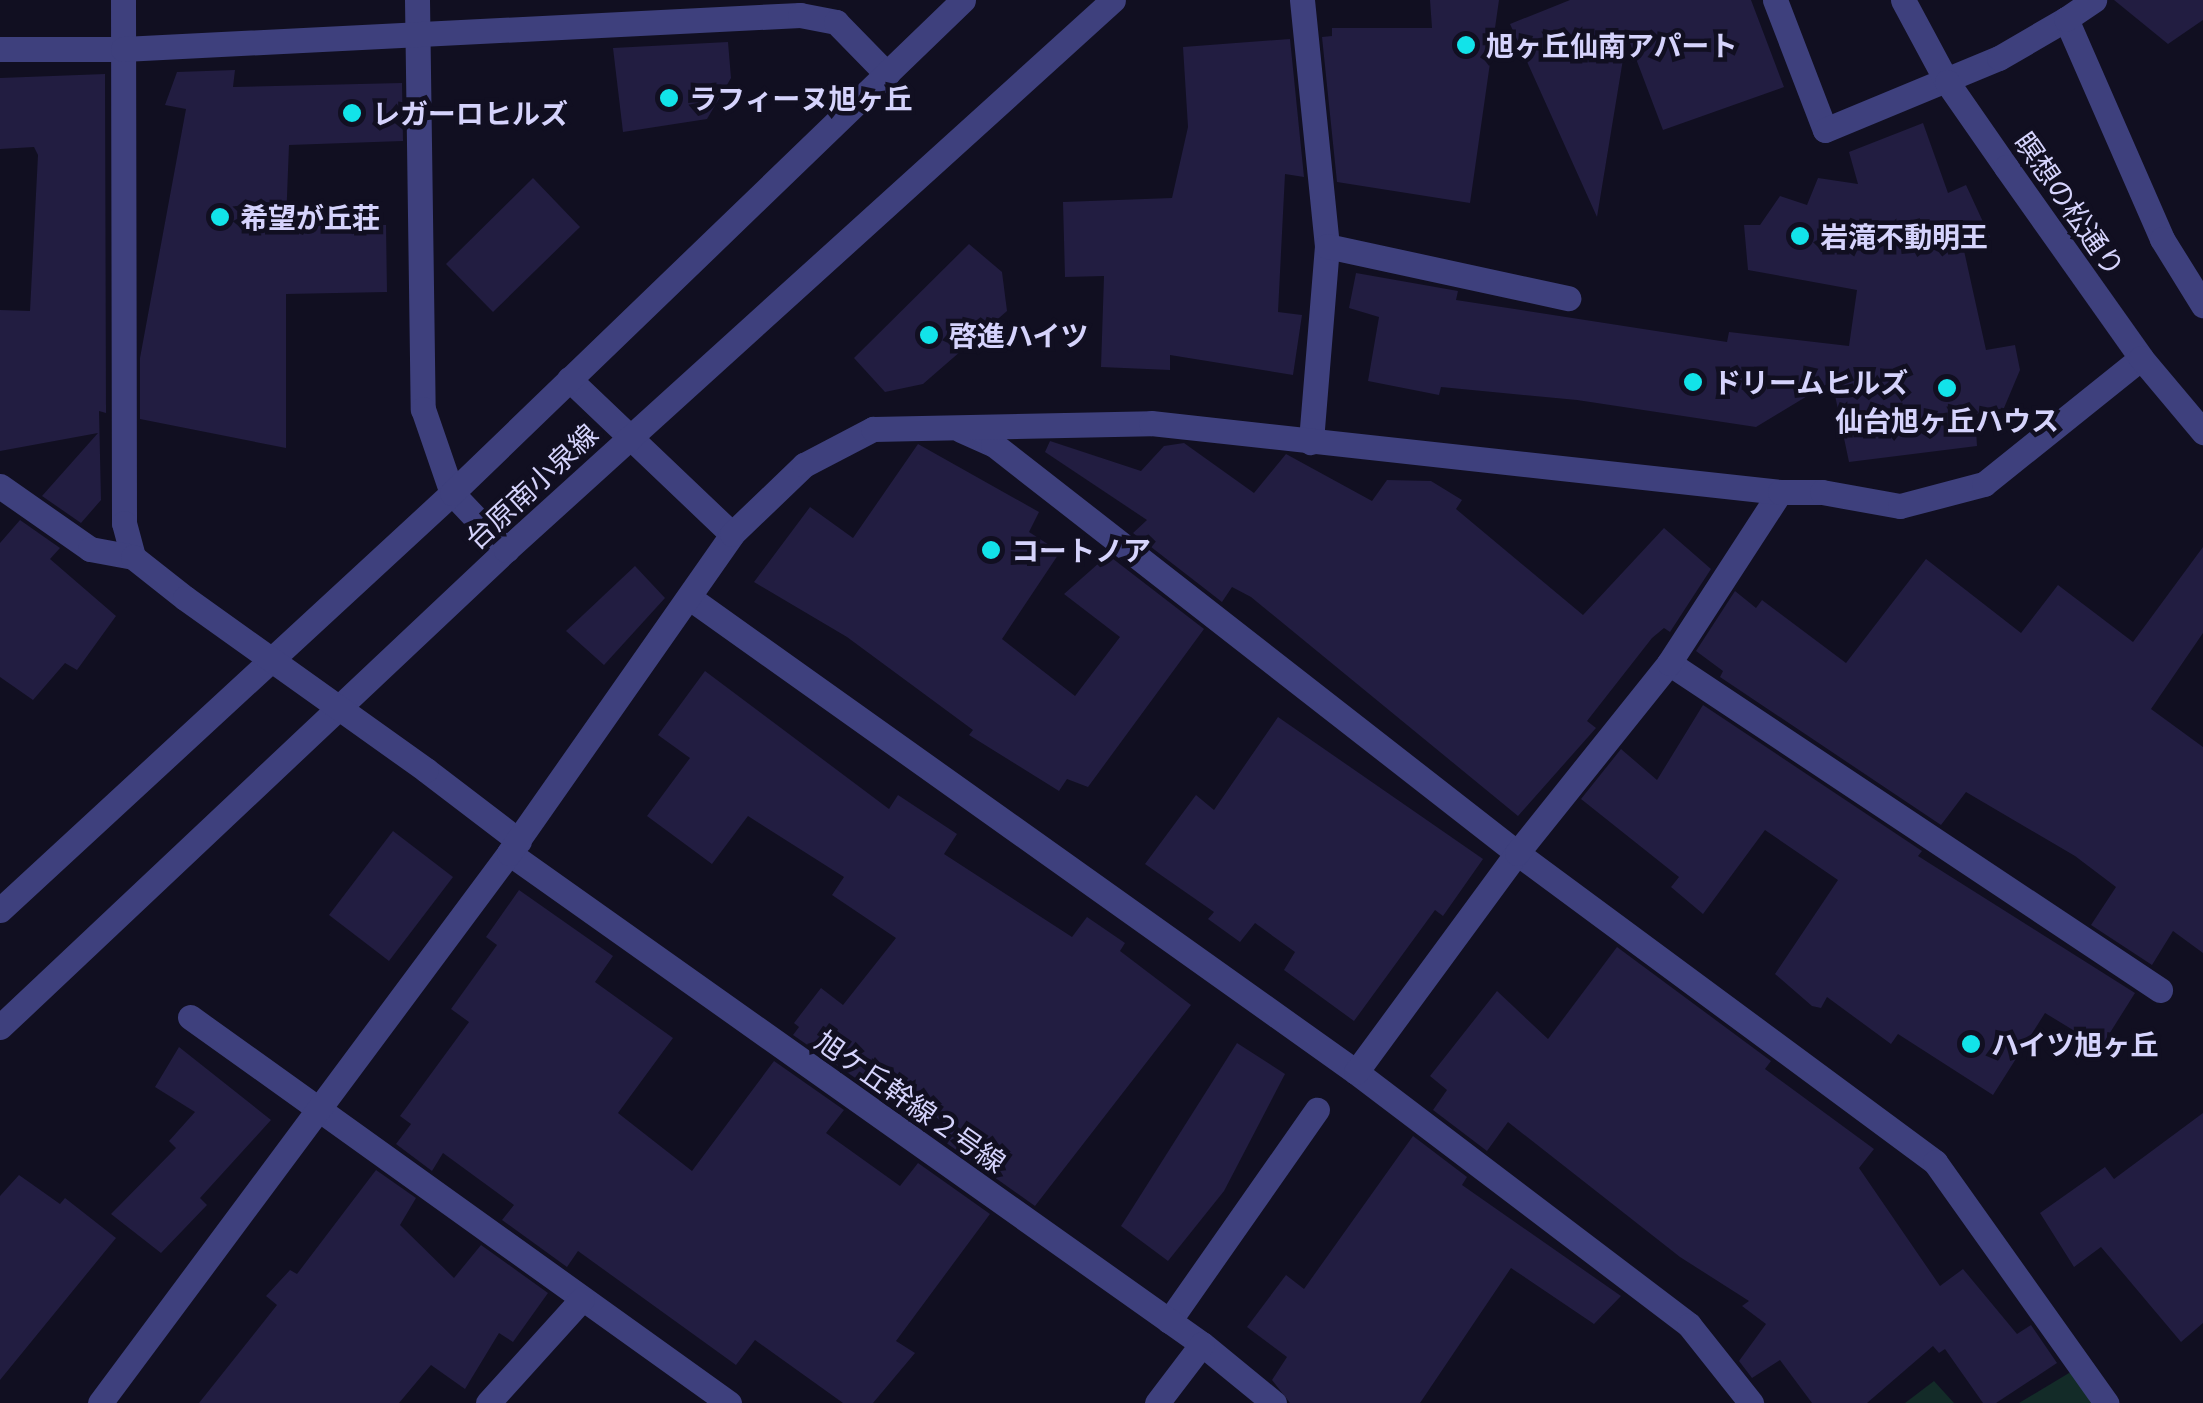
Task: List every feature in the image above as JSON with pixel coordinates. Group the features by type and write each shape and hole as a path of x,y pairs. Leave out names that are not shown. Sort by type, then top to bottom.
{"street":[{"path":"0,486 90,549 132,558 124,523 123,0"},
{"path":"417,0 423,409 452,492 506,550"},
{"name":"台原南小泉線","path":"0,910 452,492 963,0"},
{"name":"台原南小泉線","path":"0,1027 506,550 1113,0"},
{"path":"1302,0 1326,246 1311,442"},
{"path":"1775,0 1825,130 1947,82 2066,20 2094,0"},
{"name":"瞑想の松通り","path":"1903,0 1947,82 2142,358 2203,432"},
{"path":"0,48 123,49 724,10 800,14 836,22 887,74"},
{"path":"2066,20 2162,239 2203,305"},
{"path":"1326,246 1568,298"},
{"path":"100,1403 320,1113 514,847 732,534 804,465 873,429 1151,423 1780,492 1822,492 1900,506 1984,484 2142,358"},
{"path":"569,379 732,534"},
{"path":"950,425 993,444 1517,853 1935,1162 2106,1403"},
{"path":"1356,1072 1517,853 1669,663 1780,492"},
{"name":"旭ケ丘幹線２号線","path":"132,558 426,770 514,847 1202,1344 1274,1403"},
{"path":"690,598 1356,1072 1690,1324 1751,1403"},
{"path":"1669,663 2160,990"},
{"path":"190,1017 729,1403"},
{"path":"1169,1321 1317,1110"},
{"path":"488,1403 582,1299"},
{"path":"1157,1403 1202,1344"}],"green space":[{"path":"2084,1364 2109,1403 2019,1403"},
{"path":"1934,1381 1954,1403 1905,1403"}],"building":[{"path":"1430,0 1499,0 1470,203 1337,182 1322,37 1332,36 1332,28 1432,28"},
{"path":"1570,0 1751,0 1784,87 1663,130 1627,35 1597,217 1510,24"},
{"path":"2114,0 2203,0 2203,20 2168,44"},
{"path":"1290,39 1304,177 1285,174 1278,312 1302,315 1293,375 1170,355 1170,370 1101,367 1104,276 1065,277 1063,202 1172,198 1188,127 1183,47"},
{"name":"ラフィーヌ旭ヶ丘","path":"728,42 731,78 707,119 623,132 613,48"},
{"path":"235,70 233,87 402,83 403,141 289,145 286,222 386,225 387,292 286,294 286,448 140,419 140,358 186,109 165,105 177,72"},
{"path":"105,74 106,413 99,411 101,500 81,523 42,496 98,433 0,451 0,310 30,311 38,155 34,147 0,149 0,78"},
{"path":"1923,123 1948,193 1966,185 1990,237 1963,246 1986,350 2015,345 2020,370 2004,408 1975,414 1977,446 1849,462 1832,381 1756,427 1577,400 1441,387 1439,395 1368,381 1379,317 1349,308 1356,273 1458,291 1456,300 1727,342 1729,332 1849,346 1857,290 1748,270 1744,225 1760,225 1780,196 1807,205 1818,178 1858,184 1849,152"},
{"path":"533,178 580,227 493,312 446,264"},
{"name":"啓進ハイツ","path":"969,244 1002,272 1007,311 923,384 885,392 854,358"},
{"path":"1050,441 1141,471 1164,446 1184,443 1254,493 1286,454 1372,501 1387,480 1431,481 1462,500 1456,509 1583,615 1664,528 1711,569 1670,632 1664,628 1652,638 1587,721 1596,728 1518,816 1251,597 1232,587 1222,602 1133,533 1147,520 1045,452"},
{"path":"918,444 1039,512 1029,532 1060,552 1002,639 1075,696 1120,637 1064,594 1108,555 1204,629 1088,787 1067,779 1059,791 969,735 973,730 847,637 754,582 810,507 853,538"},
{"path":"20,520 60,548 50,559 116,616 77,670 65,663 33,700 0,677 0,543"},
{"path":"2203,547 2203,633 2151,709 2203,747 2203,953 2173,931 2152,965 2091,925 2116,887 2075,856 1966,792 1941,825 1720,677 1723,671 1696,651 1735,591 1756,608 1762,600 1846,663 1926,559 2021,633 2058,585 2133,642"},
{"path":"635,566 665,598 604,665 566,631"},
{"path":"705,671 889,809 898,795 957,834 944,854 1072,937 1087,917 1125,943 1120,951 1191,1005 1035,1206 938,1137 947,1126 876,1069 864,1084 793,1035 799,1027 794,1023 821,988 843,1005 896,938 832,895 844,877 748,816 712,864 647,816 690,758 658,735"},
{"path":"1703,705 1922,851 1918,856 2135,993 2101,1047 2045,1013 1993,1095 1898,1034 1891,1044 1827,997 1821,1008 1812,1006 1775,974 1838,880 1765,830 1703,914 1671,887 1679,877 1581,799 1621,749 1657,780"},
{"path":"1278,717 1483,859 1443,916 1435,910 1354,1021 1284,970 1295,952 1255,923 1240,942 1208,919 1214,912 1145,864 1196,795 1214,810"},
{"path":"393,831 453,877 389,961 329,915"},
{"path":"519,890 613,956 595,982 673,1038 618,1113 692,1171 774,1061 844,1110 826,1133 900,1186 918,1163 990,1214 896,1341 915,1353 873,1403 843,1403 755,1340 736,1365 578,1251 567,1267 502,1220 514,1205 443,1153 432,1171 396,1144 411,1124 400,1116 469,1022 451,1009 497,945 486,937"},
{"path":"1617,947 1771,1061 1765,1069 1874,1149 1859,1168 1940,1286 1963,1269 2017,1334 2031,1325 2057,1363 1996,1403 1983,1403 1945,1349 1939,1353 1933,1346 1867,1403 1812,1403 1780,1360 1752,1378 1739,1361 1766,1324 1742,1306 1749,1301 1680,1257 1508,1122 1487,1151 1433,1110 1447,1090 1430,1076 1497,991 1548,1039"},
{"path":"1237,1043 1285,1074 1224,1191 1168,1261 1121,1226"},
{"path":"179,1047 271,1120 200,1198 207,1205 161,1253 111,1214 176,1148 169,1141 195,1112 155,1087"},
{"path":"2203,1113 2203,1323 2181,1342 2101,1247 2074,1267 2040,1213 2105,1167 2114,1179"},
{"path":"1413,1136 1467,1177 1462,1185 1621,1296 1594,1324 1511,1268 1420,1403 1290,1403 1272,1380 1287,1357 1247,1327 1286,1275 1304,1289"},
{"path":"376,1170 416,1198 400,1225 454,1278 481,1245 548,1293 513,1342 499,1333 465,1389 431,1365 399,1403 199,1403 277,1305 266,1296 290,1270 297,1274"},
{"path":"19,1175 60,1204 65,1198 116,1238 0,1380 0,1196"}],"place":[{"name":"旭ヶ丘仙南アパート","path":"1466,45"},
{"name":"ラフィーヌ旭ヶ丘","path":"669,98"},
{"name":"レガーロヒルズ","path":"352,113"},
{"name":"希望が丘荘","path":"220,217"},
{"name":"岩滝不動明王","path":"1800,236"},
{"name":"啓進ハイツ","path":"929,335"},
{"name":"ドリームヒルズ","path":"1693,382"},
{"name":"仙台旭ヶ丘ハウス","path":"1947,388"},
{"name":"コートノア","path":"991,550"},
{"name":"ハイツ旭ヶ丘","path":"1971,1044"}]}
